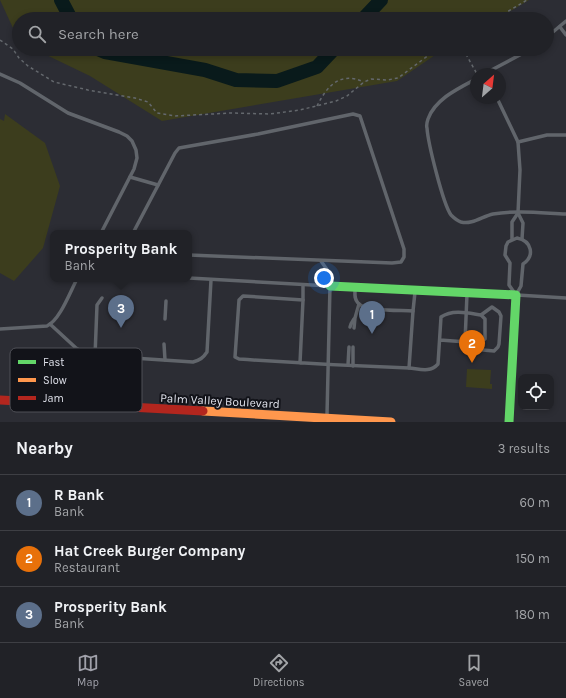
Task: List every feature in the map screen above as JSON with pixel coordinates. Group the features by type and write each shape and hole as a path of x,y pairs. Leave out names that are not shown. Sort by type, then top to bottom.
{"main road":[{"path":"330,286 516,295 509,422"},
{"name":"Palm Valley Boulevard","path":"0,400 10,401"},
{"name":"Palm Valley Boulevard","path":"142,408 391,422"}],"lane":[{"path":"554,32 566,21"},
{"path":"560,27 566,35"},
{"path":"496,68 518,56"},
{"path":"0,74 20,83 68,112 120,132 132,141 136,150 137,158 130,177 103,230"},
{"path":"470,82 463,85 440,102 429,118 426,126 440,184 452,216 461,222 466,223 492,214 566,214"},
{"path":"500,104 518,142 520,170 518,213 523,223 522,239"},
{"path":"134,230 175,152 179,148 258,134 353,114 360,116 404,249 404,257 401,262 320,261 192,255"},
{"path":"518,142 547,135 566,135"},
{"path":"130,177 158,185"},
{"path":"516,295 509,284 510,263 504,255 504,250 512,239 512,222 518,213"},
{"path":"512,239 522,239 527,242 531,252 530,257 523,264 521,286 516,295"},
{"path":"320,261 328,271 330,286 327,418"},
{"path":"192,278 330,286"},
{"path":"142,359 193,362 204,357 207,352 211,280"},
{"path":"0,328 46,326 50,324 59,314 75,282"},
{"path":"300,363 303,285"},
{"path":"356,287 355,299 364,308 413,311"},
{"path":"409,368 416,290"},
{"path":"468,293 465,342 472,349 494,351 498,347 501,316 499,312 492,307 481,315"},
{"path":"516,295 566,298"},
{"path":"303,300 243,296 240,298 235,357 239,359 329,365 434,369 438,364 441,317 452,312 481,315 485,319 485,339 480,343 440,340"},
{"path":"95,348 97,305 102,298"},
{"path":"165,319 166,301"},
{"path":"352,328 359,304"},
{"path":"50,324 76,348"},
{"path":"164,344 165,360"},
{"path":"348,365 351,347 353,366"}],"path":[{"path":"507,12 527,0"},
{"path":"0,40 12,48"},
{"path":"18,56 28,66 54,82 88,90 135,98 148,102 157,113 182,116 231,113 278,114 300,110 336,101 347,96 364,82 371,79 387,80 398,78 428,56"},
{"path":"467,56 474,68"},
{"path":"316,106 324,93 333,83 344,78 364,82"}],"green space":[{"path":"0,0 529,0 509,12 12,12 12,26"},
{"path":"49,56 434,56 397,81 162,121 90,76"},
{"path":"5,114 45,143 60,186 43,248 14,281 0,273 0,119 4,121"},
{"path":"467,369 491,370 490,384 492,384 492,389 466,387"}],"waterway":[{"path":"61,0 67,12"},
{"path":"370,12 381,0"},
{"path":"127,56 205,70 236,80 277,81 317,67 327,56"}],"traffic: fast":[{"path":"330,286 516,295 509,422"}],"traffic: slow":[{"path":"203,411 391,422"}],"traffic: jam":[{"path":"0,400 10,401"},
{"path":"142,408 203,411"}],"place":[{"name":"Prosperity Bank","path":"121,328"},
{"name":"R Bank","path":"372,334"},
{"name":"Hat Creek Burger Company","path":"472,363"}]}
